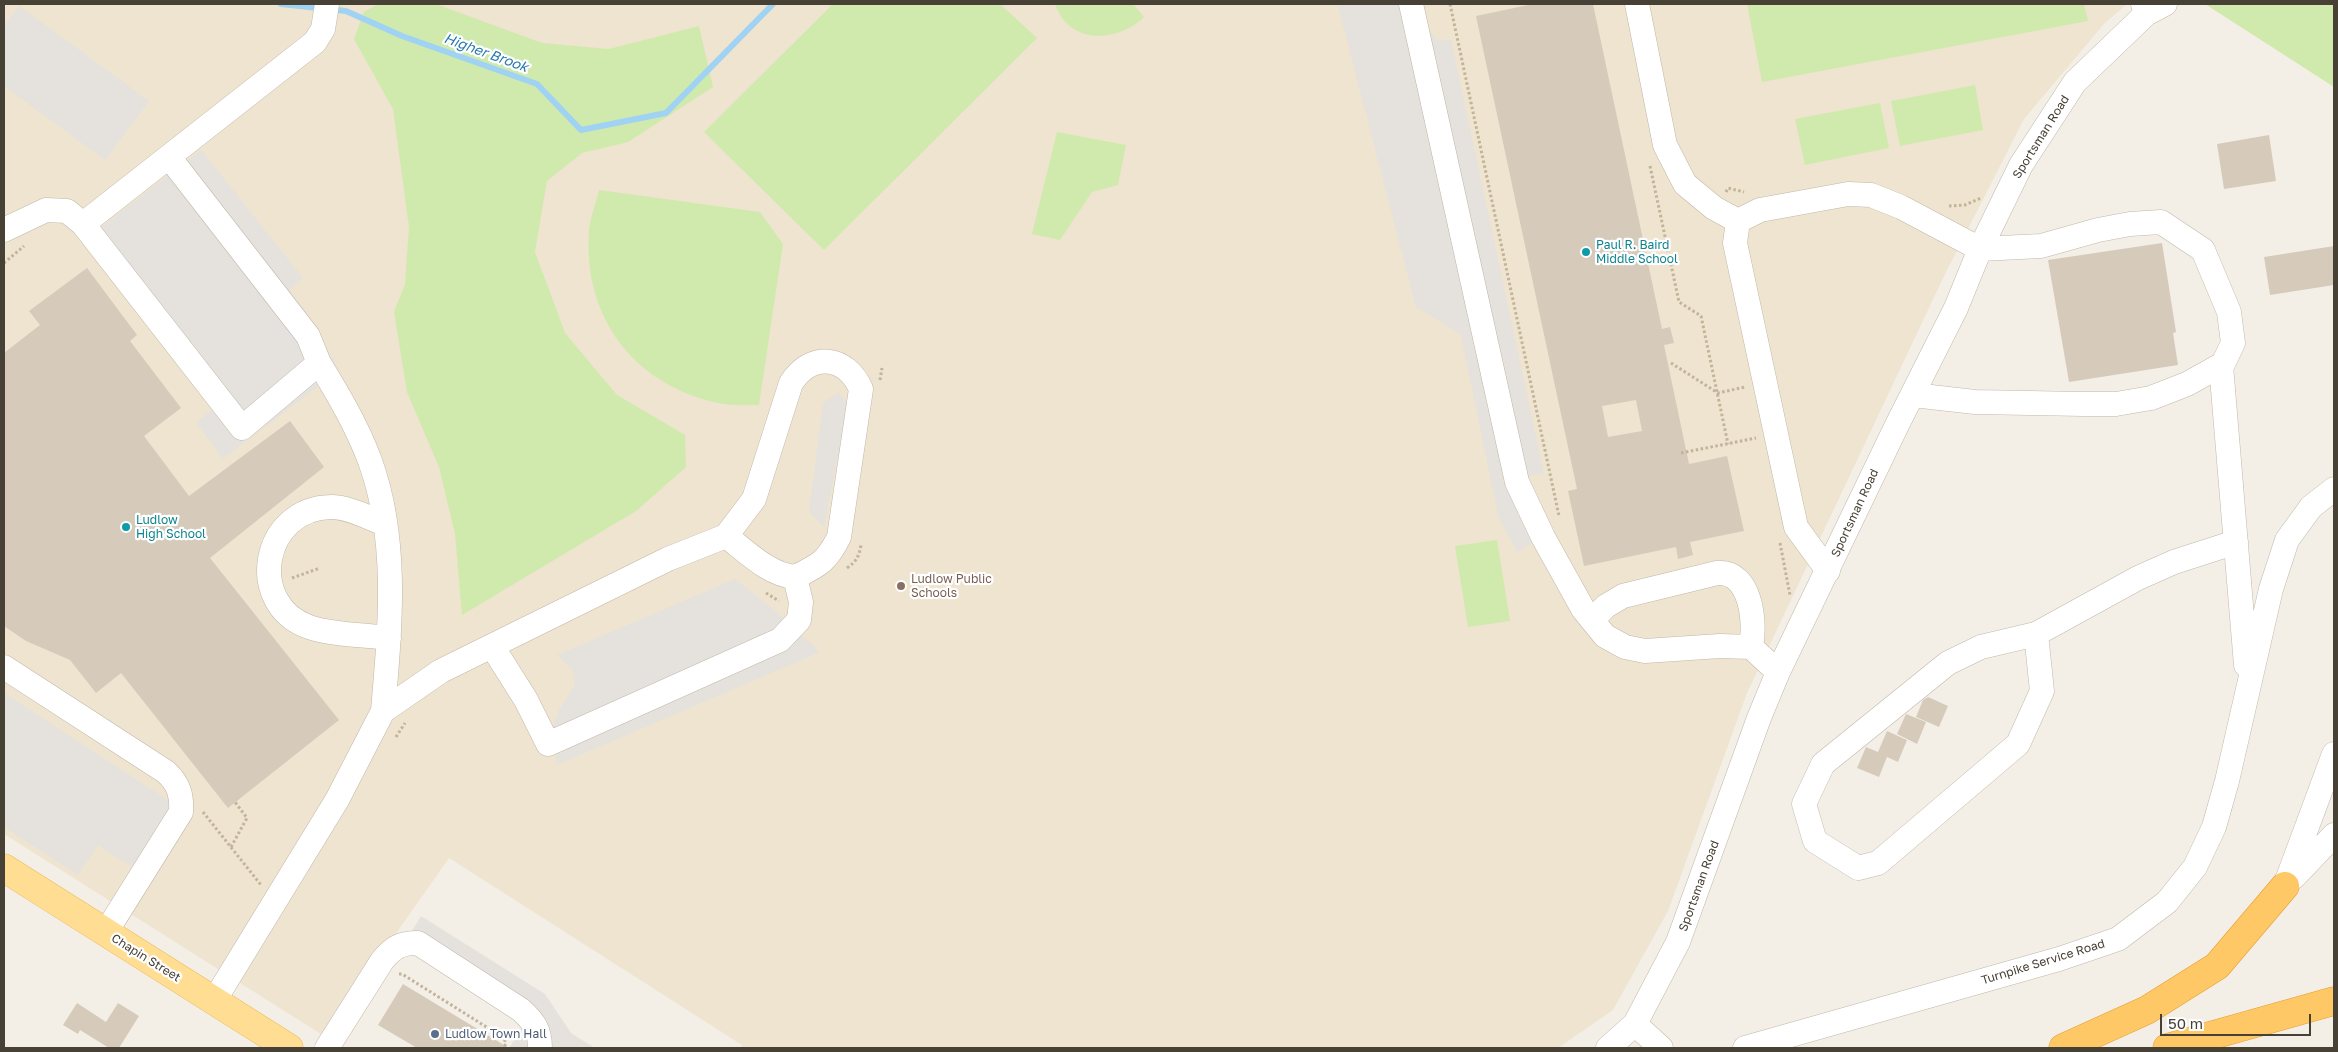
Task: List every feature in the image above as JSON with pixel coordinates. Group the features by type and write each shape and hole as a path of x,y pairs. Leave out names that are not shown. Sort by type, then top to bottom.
{"highway":[{"path":"2063,1048 2147,1010 2217,966 2286,886"},
{"path":"2167,1048 2334,1001"}],"main road":[{"name":"Chapin Street","path":"4,868 289,1048"}],"street":[{"path":"83,224 315,42 322,29 326,4"},
{"path":"1411,4 1517,482 1543,537 1583,609 1605,636 1625,647 1645,651 1751,646 1778,672"},
{"path":"1637,4 1665,145 1685,184 1714,208 1738,221"},
{"name":"Sportsman Road","path":"1608,1048 1635,1024 1678,942 1759,718 1778,672 1801,621 1828,571 1956,308 1980,249 2021,165 2075,82 2151,7"},
{"path":"169,157 308,336 319,363 347,408 370,461 390,552 389,638 383,711 337,800 214,1001"},
{"path":"1738,221 1760,210 1848,194 1871,195 1902,207 1980,249 2041,246 2098,230 2130,224 2161,222 2203,250 2228,312 2233,343 2221,365 2187,384 2151,398 2116,404 1975,402 1913,395"},
{"path":"4,230 46,210 67,211 83,224 242,428 319,363"},
{"path":"1738,221 1735,243 1796,527 1828,571"},
{"path":"383,711 442,671 492,646 668,559 726,536 754,499 791,382 799,370 815,362 833,362 848,368 855,376 861,389 839,536 829,556 814,568 797,587 799,620 780,640 548,744 526,700 492,646"},
{"path":"2221,365 2248,689"},
{"name":"Turnpike Service Road","path":"1745,1048 2059,959 2118,939 2167,902 2196,867 2214,827 2228,781 2271,589 2287,540 2311,507 2334,489"},
{"path":"385,524 353,512 332,507 312,510 295,518 281,531 272,548 268,567 271,586 279,604 292,618 309,627 389,638"},
{"path":"726,536 797,587"},
{"path":"2036,634 2042,691 2018,744 1878,862 1858,868 1815,840 1804,804 1823,764 1948,663 1981,647 2036,634 2138,578 2174,562 2236,542"},
{"path":"1592,620 1606,606 1623,596 1717,573 1728,573 1738,579 1745,589 1754,631 1751,646"},
{"path":"4,667 166,772 175,780 180,791 181,812 106,932"},
{"path":"2286,886 2334,754"},
{"path":"2286,886 2334,835"},
{"path":"328,1048 382,961 391,950 404,943 418,944 521,1010 533,1021 540,1033 540,1048"},
{"path":"1635,1024 1661,1048"}],"path":[{"path":"1450,4 1560,521"},
{"path":"1649,164 1679,302 1701,316 1728,444"},
{"path":"1671,363 1718,393 1745,387"},
{"path":"880,387 882,368"},
{"path":"1681,453 1756,438"},
{"path":"842,572 855,563 862,539"},
{"path":"271,586 320,568"},
{"path":"763,590 778,601 797,587"},
{"path":"396,738 406,721"},
{"path":"231,847 247,818 235,802"},
{"path":"393,976 402,974 504,1038 506,1044 503,1048"}],"shaded area":[{"name":"Ludlow Public Schools","path":"4,4 2127,4 2104,24 2024,119 1946,272 1747,693 1668,911 1613,1010 1558,1048 741,1048 742,1045 449,858 324,1036 4,834"},
{"path":"1346,4 1411,4 1436,39 1451,40 1544,474 1529,476 1517,482 1543,537 1517,552 1498,516 1461,335 1416,307 1338,6"},
{"path":"19,6 149,101 105,160 4,86 4,26"},
{"path":"201,150 303,278 289,290 305,310 339,370 223,459 196,423 218,405 87,238"},
{"path":"839,392 848,405 824,527 809,512 823,403"},
{"path":"735,579 774,610 820,652 557,765 552,729 559,710 575,685 572,669 557,655"},
{"path":"4,693 177,806 135,869 98,845 78,875 4,827"},
{"path":"421,916 545,994 571,1033 595,1048 509,1048 533,1011 410,934"}],"green space":[{"path":"378,4 436,4 542,43 609,49 699,26 713,87 628,142 582,153 547,181 535,252 565,333 617,395 685,435 686,467 636,511 462,615 455,534 439,467 407,392 394,312 405,284 409,227 393,109 354,39 364,12"},
{"path":"833,4 1000,4 1037,38 824,250 704,132"},
{"path":"1055,4 1133,4 1144,17 1133,26 1121,32 1095,36 1082,33 1071,27 1062,17"},
{"path":"1747,4 2084,4 2088,21 1762,82"},
{"path":"2205,4 2334,4 2334,87"},
{"path":"1975,85 1983,130 1900,146 1891,101"},
{"path":"1880,103 1889,148 1805,165 1795,119"},
{"path":"1057,132 1126,145 1118,185 1092,192 1060,240 1032,234"},
{"path":"599,190 760,212 783,244 759,405 723,404 688,394 661,380 638,363 619,342 605,318 595,291 589,262 589,231"},
{"path":"1497,540 1510,621 1468,627 1455,546"}],"building":[{"name":"Paul R. Baird Middle School","path":"1533,4 1593,4 1662,329 1670,327 1674,343 1664,345 1689,464 1727,456 1744,531 1690,542 1693,555 1678,559 1676,547 1584,566 1568,491 1577,489 1476,16","holes":["1636,400 1642,431 1608,437 1602,406"]},
{"path":"2269,135 2276,181 2224,189 2217,144"},
{"path":"2162,243 2176,332 2173,333 2178,365 2069,382 2048,260"},
{"path":"2334,246 2334,285 2270,295 2264,257"},
{"name":"Ludlow High School","path":"87,268 137,335 130,341 181,408 144,436 189,496 290,421 324,467 210,558 339,720 228,808 121,673 96,693 70,660 26,641 4,626 4,353 40,325 29,311"},
{"path":"1928,697 1948,706 1939,727 1916,717 1923,700"},
{"path":"1906,714 1926,722 1917,744 1897,734"},
{"path":"1887,731 1907,740 1898,762 1887,757 1879,777 1857,768 1866,747 1878,752"},
{"path":"403,984 509,1048 417,1048 378,1025"},
{"path":"77,1003 106,1022 118,1003 139,1016 119,1048 109,1048 80,1030 78,1034 63,1025"}],"waterway":[{"name":"Higher Brook","path":"281,4 346,11 402,36 537,84 581,130 666,113 773,4"}],"place":[{"name":"Paul R. Baird Middle School","path":"1586,252"},
{"name":"Ludlow High School","path":"126,527"},
{"name":"Ludlow Public Schools","path":"901,586"},
{"name":"Ludlow Town Hall","path":"435,1034"}]}
